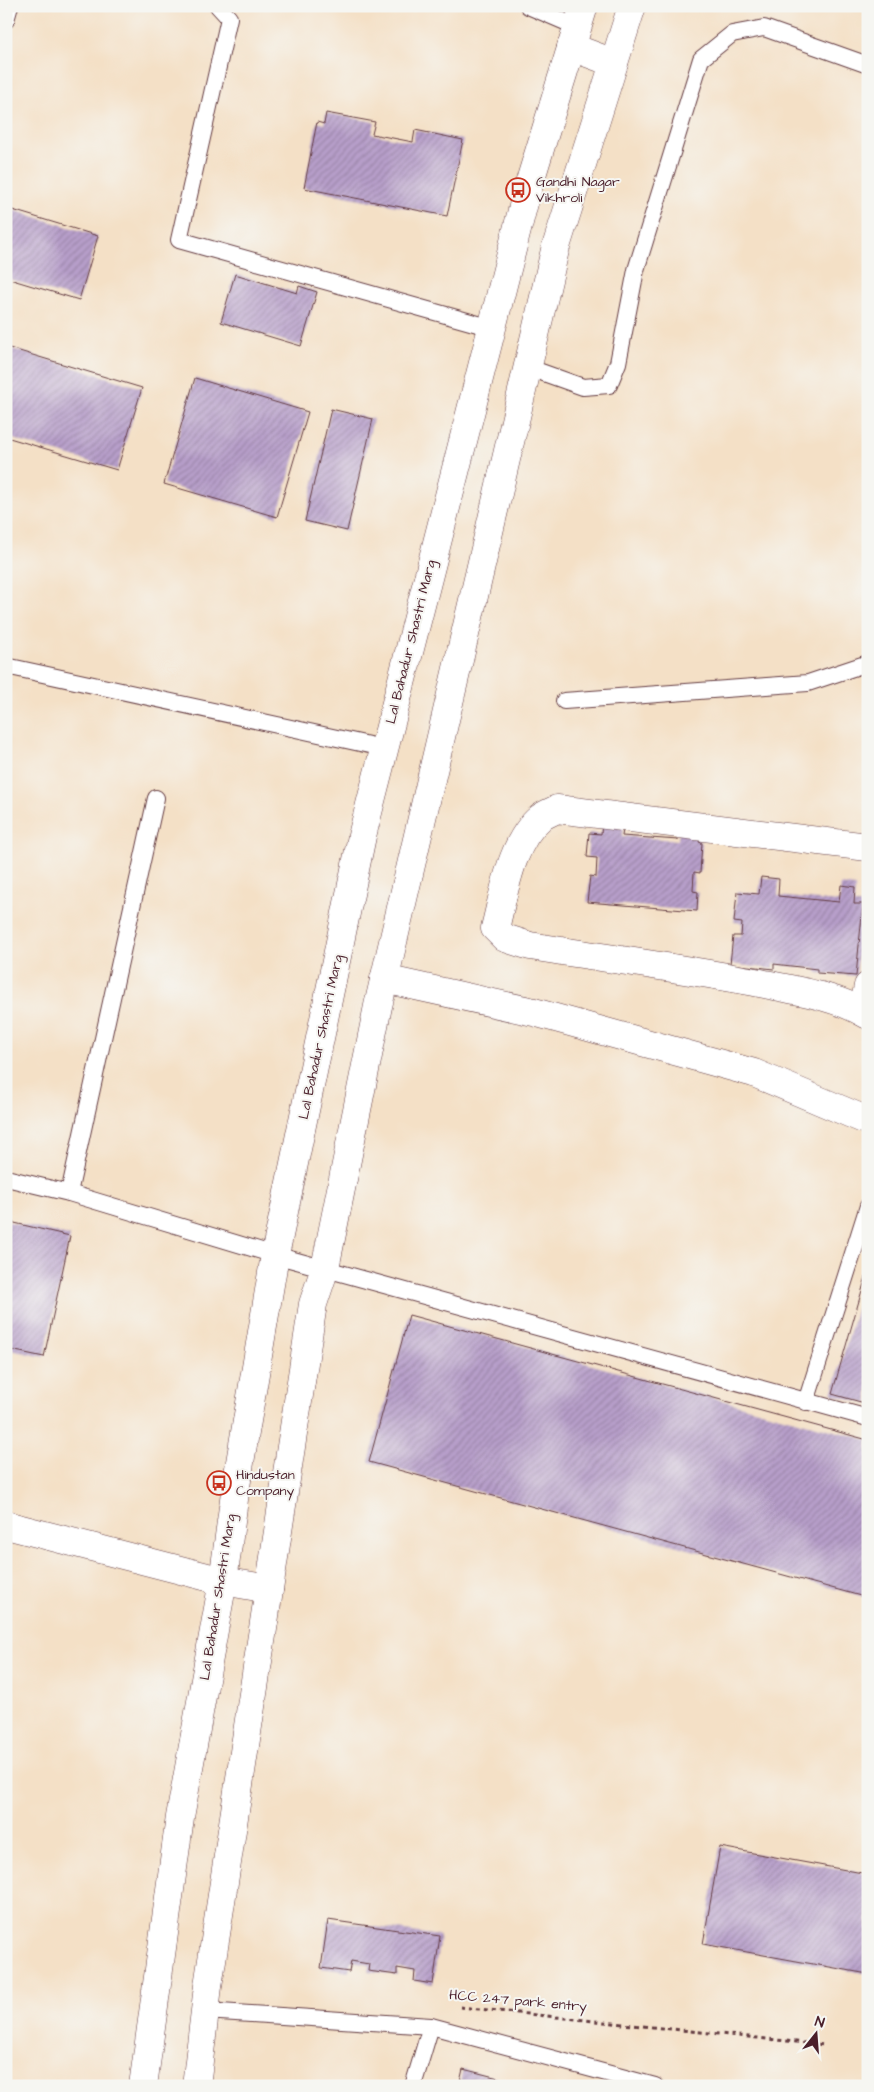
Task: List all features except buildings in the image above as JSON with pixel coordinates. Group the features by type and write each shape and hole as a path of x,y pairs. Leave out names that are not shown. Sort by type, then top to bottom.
{"main road":[{"path":"196,2086 205,2012 268,1588 313,1304 325,1268 384,978 555,250 632,6"},
{"name":"Lal Bahadur Shastri Marg","path":"143,2086 180,1817 223,1580 235,1492 275,1255 360,845 383,748 527,191 577,27"},
{"path":"577,27 614,63"},
{"path":"515,238 555,250"},
{"path":"868,848 861,845 557,809 540,818 526,834 518,849 495,928 506,938 530,946 718,975 791,989 846,1005 865,1014 868,986"},
{"path":"384,978 534,1012 754,1073 868,1121"},
{"path":"6,1525 223,1580 268,1588"}],"lane":[{"path":"6,20 10,6"},
{"path":"218,6 229,18 179,240 492,328"},
{"path":"528,6 577,27"},
{"path":"527,367 583,387 609,385 618,363 636,270 701,59 732,34 764,28 868,65"},
{"path":"564,701 808,683 868,663"},
{"path":"6,666 383,748"},
{"path":"69,1193 156,798"},
{"path":"6,1178 69,1193 275,1255 868,1418"},
{"path":"806,1402 868,1206"},
{"path":"205,2012 431,2026 655,2086"},
{"path":"414,2086 431,2026"}],"path":[{"name":"HCC 247 park entry","path":"452,2006 825,2045"}],"place":[{"name":"Gandhi Nagar Vikhroli","path":"518,190"},
{"name":"Hindustan Company","path":"219,1483"}]}
